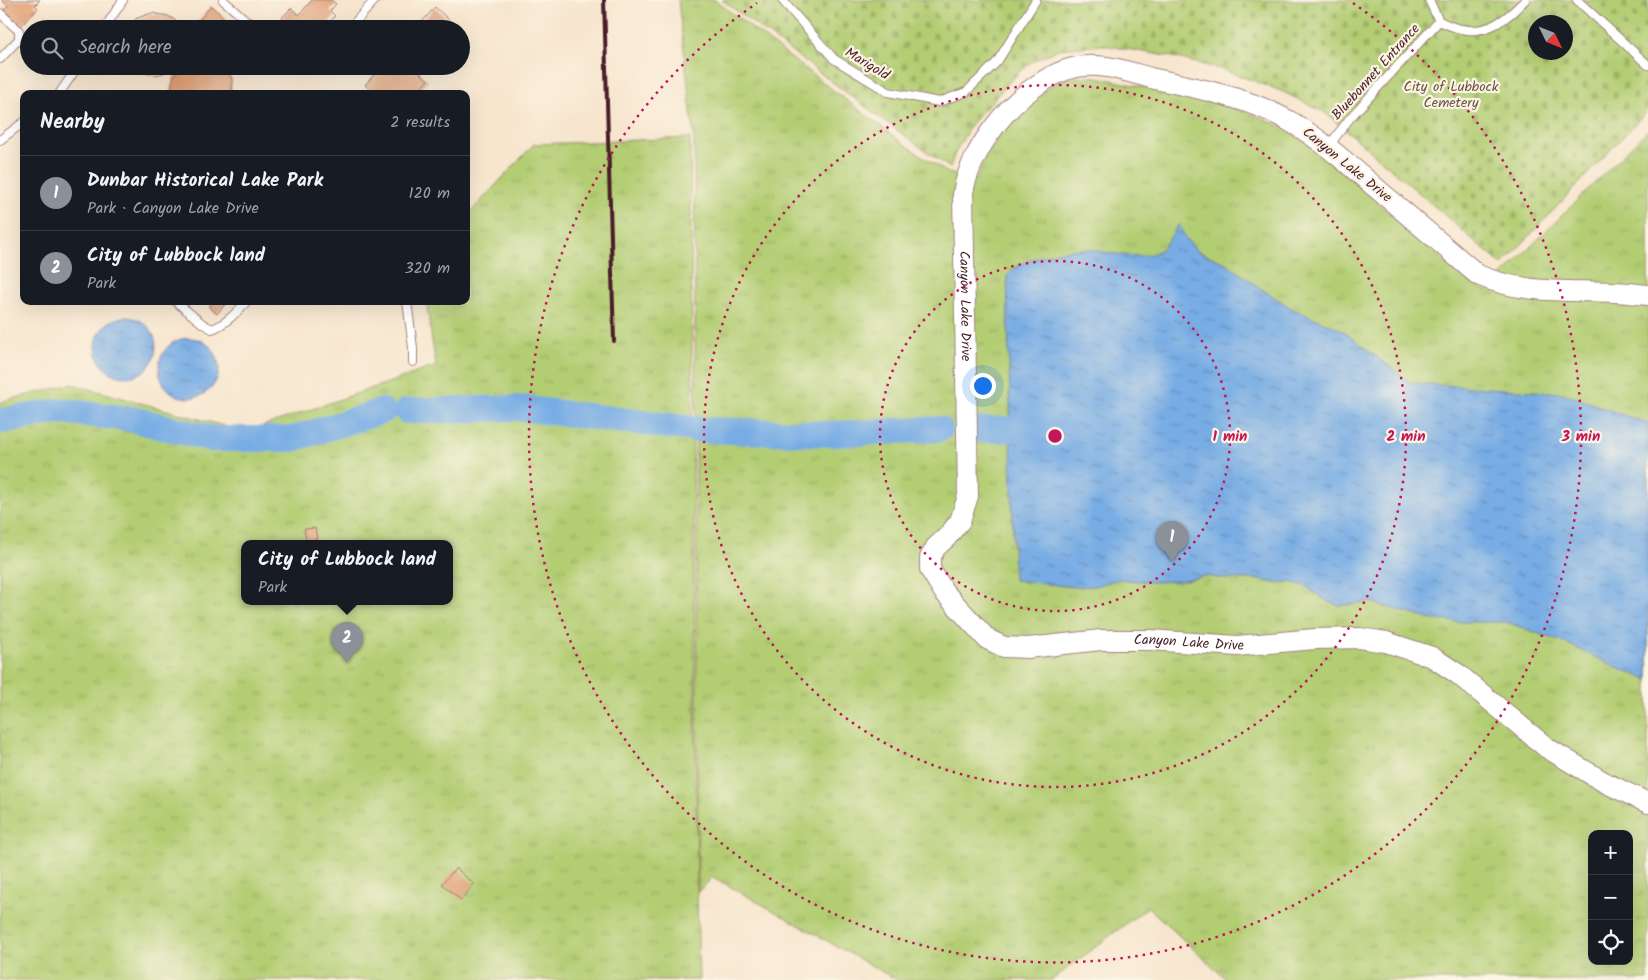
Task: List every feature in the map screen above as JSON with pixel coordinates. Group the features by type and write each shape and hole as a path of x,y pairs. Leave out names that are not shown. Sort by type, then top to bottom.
{"street":[{"name":"Canyon Lake Drive","path":"1648,295 1544,290 1507,286 1478,275 1315,136 1266,109 1237,98 1105,67 1077,67 1053,75 1033,87 1011,107 987,135 965,180 963,192 968,496 960,521 936,548 930,558 930,569 944,592 987,639 1004,647 1028,648 1101,640 1150,640 1237,646 1315,639 1360,638 1386,642 1432,657 1458,674 1547,748 1604,782 1648,803"}],"lane":[{"path":"110,20 123,0"},
{"path":"223,0 246,20"},
{"path":"358,20 375,0"},
{"name":"Marigold","path":"782,0 834,59 888,92 939,102 966,92 996,62 1036,0"},
{"path":"1429,0 1439,21"},
{"name":"Bluebonnet Entrance","path":"1328,147 1350,118 1439,21 1460,29 1481,30 1502,22 1525,0"},
{"path":"1577,0 1648,64"},
{"path":"0,13 19,31 19,39 0,59"},
{"path":"62,90 72,75"},
{"path":"0,140 20,125"},
{"path":"180,305 212,329 220,326 243,305"},
{"path":"408,305 413,362"}],"green space":[{"path":"678,0 715,0 904,144 948,173 976,180 988,154 1007,126 1030,102 1052,85 1063,80 1097,77 1236,108 1286,129 1306,142 1464,278 1486,291 1648,130 1648,980 1227,980 1148,907 1052,980 897,980 713,877 698,892 694,138"},
{"name":"City of Lubbock Cemetery","path":"722,0 1648,0 1648,110 1502,265 1324,112 1281,91 1224,70 1173,57 1103,45 1059,49 1031,62 1011,80 971,124 954,155 950,168"},
{"path":"690,138 699,980 0,980 0,402 72,384 246,432 436,366 427,305 470,305 470,213 534,144"}],"water":[{"path":"1179,224 1185,238 1197,251 1226,263 1293,309 1342,330 1411,383 1563,393 1648,424 1648,680 1568,644 1506,622 1433,620 1369,602 1340,606 1328,602 1305,586 1290,582 1274,583 1255,579 1226,579 1206,576 1180,581 1152,582 1118,579 1095,586 1074,587 1014,580 1007,276 1017,266 1035,258 1070,250 1085,249 1132,256 1150,254 1164,246"},
{"path":"126,317 143,322 151,330 156,347 151,364 143,372 126,377 109,372 101,364 96,347 101,330 109,322"},
{"path":"189,338 206,343 214,351 219,368 214,385 206,393 189,398 172,393 164,385 159,368 164,351 172,343"}],"building":[{"path":"2,0 40,0 35,5 38,8 27,20 20,20 20,25 4,10 8,6"},
{"path":"312,0 331,0 336,4 330,11 335,16 331,20 284,20 282,18 291,8 299,15"},
{"path":"211,6 227,20 199,20"},
{"path":"435,7 449,20 424,20"},
{"path":"152,13 168,16 175,20 135,20"},
{"path":"229,75 232,79 232,90 171,90 174,76"},
{"path":"374,75 422,75 428,80 419,90 371,90 365,85"},
{"path":"211,305 225,305 217,314 209,307"},
{"path":"315,528 317,539 306,540 304,529"},
{"path":"456,868 474,884 461,900 442,884"}],"waterway":[{"path":"407,411 519,408 703,430 834,434 940,429"},
{"path":"0,421 61,411 131,419 213,439 292,439 383,411"},
{"path":"981,430 1011,429 1047,423"}],"railway":[{"path":"604,0 614,341"}],"place":[{"name":"Dunbar Historical Lake Park","path":"1172,562"},
{"name":"City of Lubbock land","path":"347,663"}]}
